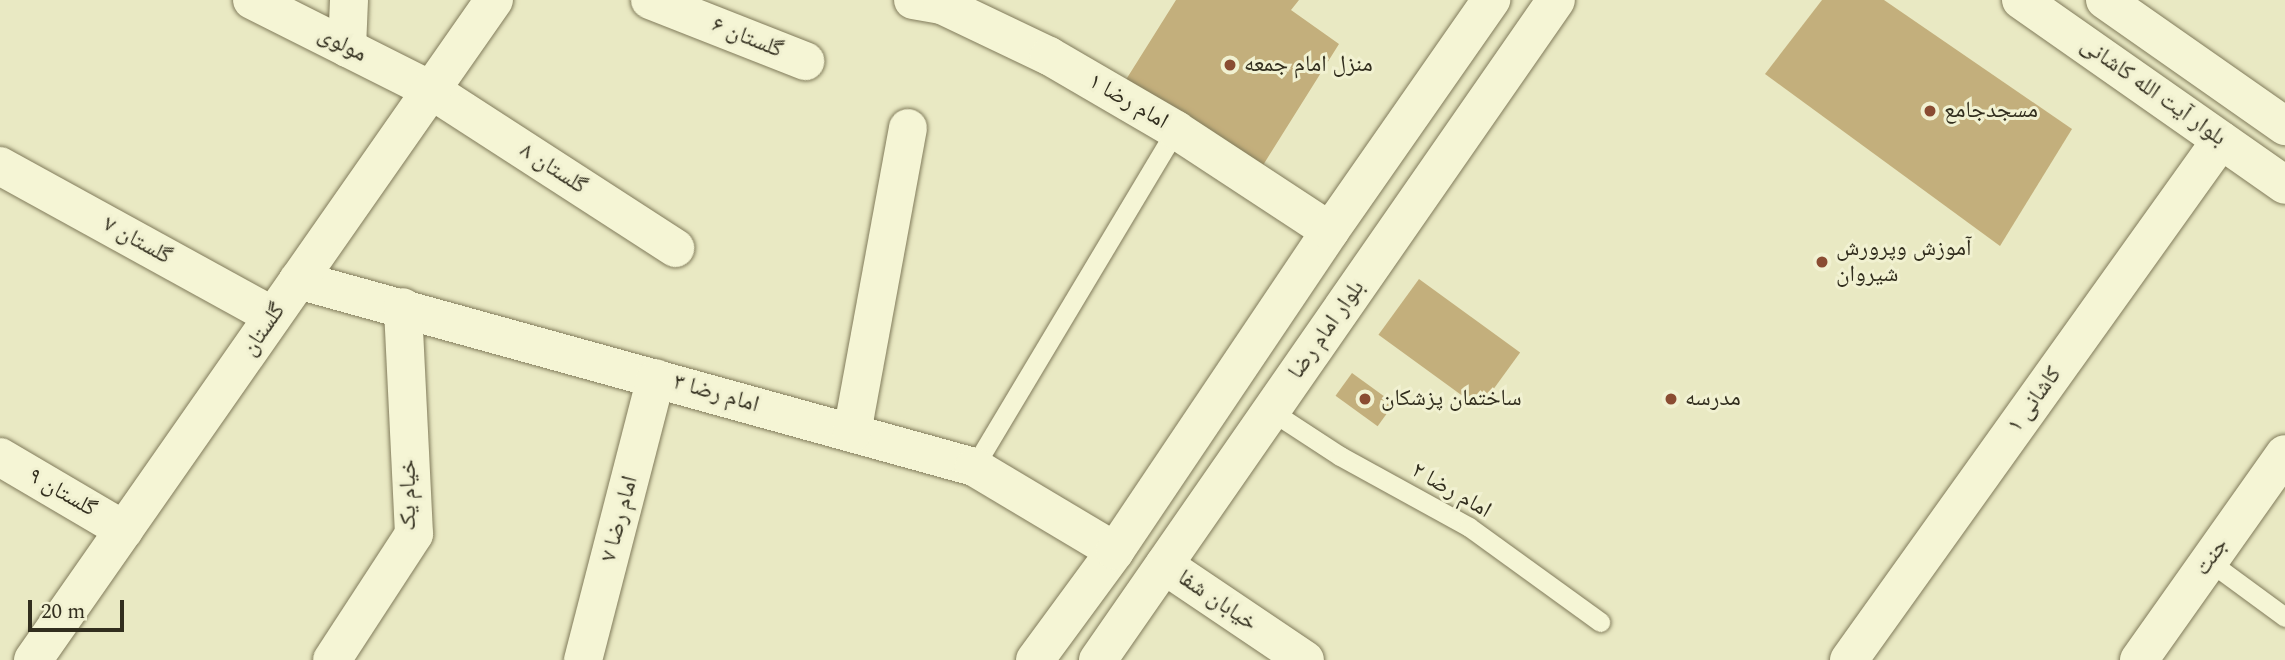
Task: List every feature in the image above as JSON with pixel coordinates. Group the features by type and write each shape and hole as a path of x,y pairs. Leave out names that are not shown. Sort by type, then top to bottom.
{"street":[{"name":"مولوی","path":"252,0 431,90"},
{"path":"347,48 349,0"},
{"name":"گلستان","path":"33,660 494,0"},
{"name":"گلستان ۶","path":"650,0 805,61"},
{"path":"1035,660 1115,551 1330,232 1491,0"},
{"name":"بلوار امام رضا","path":"1098,660 1556,0"},
{"name":"بلوار آیت الله کاشانی","path":"2021,0 2285,185"},
{"name":"بلوار آیت الله کاشانی","path":"2105,0 2285,126"},
{"name":"امام رضا ۱","path":"933,2 1049,56 1175,130 1330,232"},
{"name":"گلستان ۸","path":"431,90 675,248"},
{"path":"852,433 908,128"},
{"name":"کاشانی ۱","path":"1849,660 2221,140"},
{"name":"گلستان ۷","path":"0,166 273,316"},
{"name":"امام رضا ۳","path":"298,280 974,467 1115,551"},
{"name":"خیام یک","path":"331,660 414,534 402,307"},
{"name":"امام رضا ۷","path":"583,660 656,378"},
{"name":"جنت","path":"2139,660 2285,454"},
{"name":"گلستان ۹","path":"0,457 124,530"},
{"name":"خیابان شفا","path":"1164,565 1305,660"}],"lane":[{"path":"974,467 1175,130"},
{"name":"امام رضا ۲","path":"1271,411 1340,456 1469,527 1600,622"},
{"path":"2210,562 2285,617"}],"building":[{"name":"منزل امام جمعه","path":"1176,0 1299,0 1291,10 1339,44 1260,170 1122,86"},
{"name":"مسجدجامع","path":"1822,0 1884,0 2072,129 2000,246 1765,74"},
{"path":"1419,279 1520,352 1480,408 1378,335"},
{"name":"ساختمان پزشکان","path":"1352,373 1394,404 1378,426 1336,396"}],"place":[{"name":"منزل امام جمعه","path":"1230,65"},
{"name":"مسجدجامع","path":"1930,111"},
{"name":"آموزش وپرورش شیروان","path":"1822,262"},
{"name":"ساختمان پزشکان","path":"1365,399"},
{"name":"مدرسه","path":"1671,399"}]}
